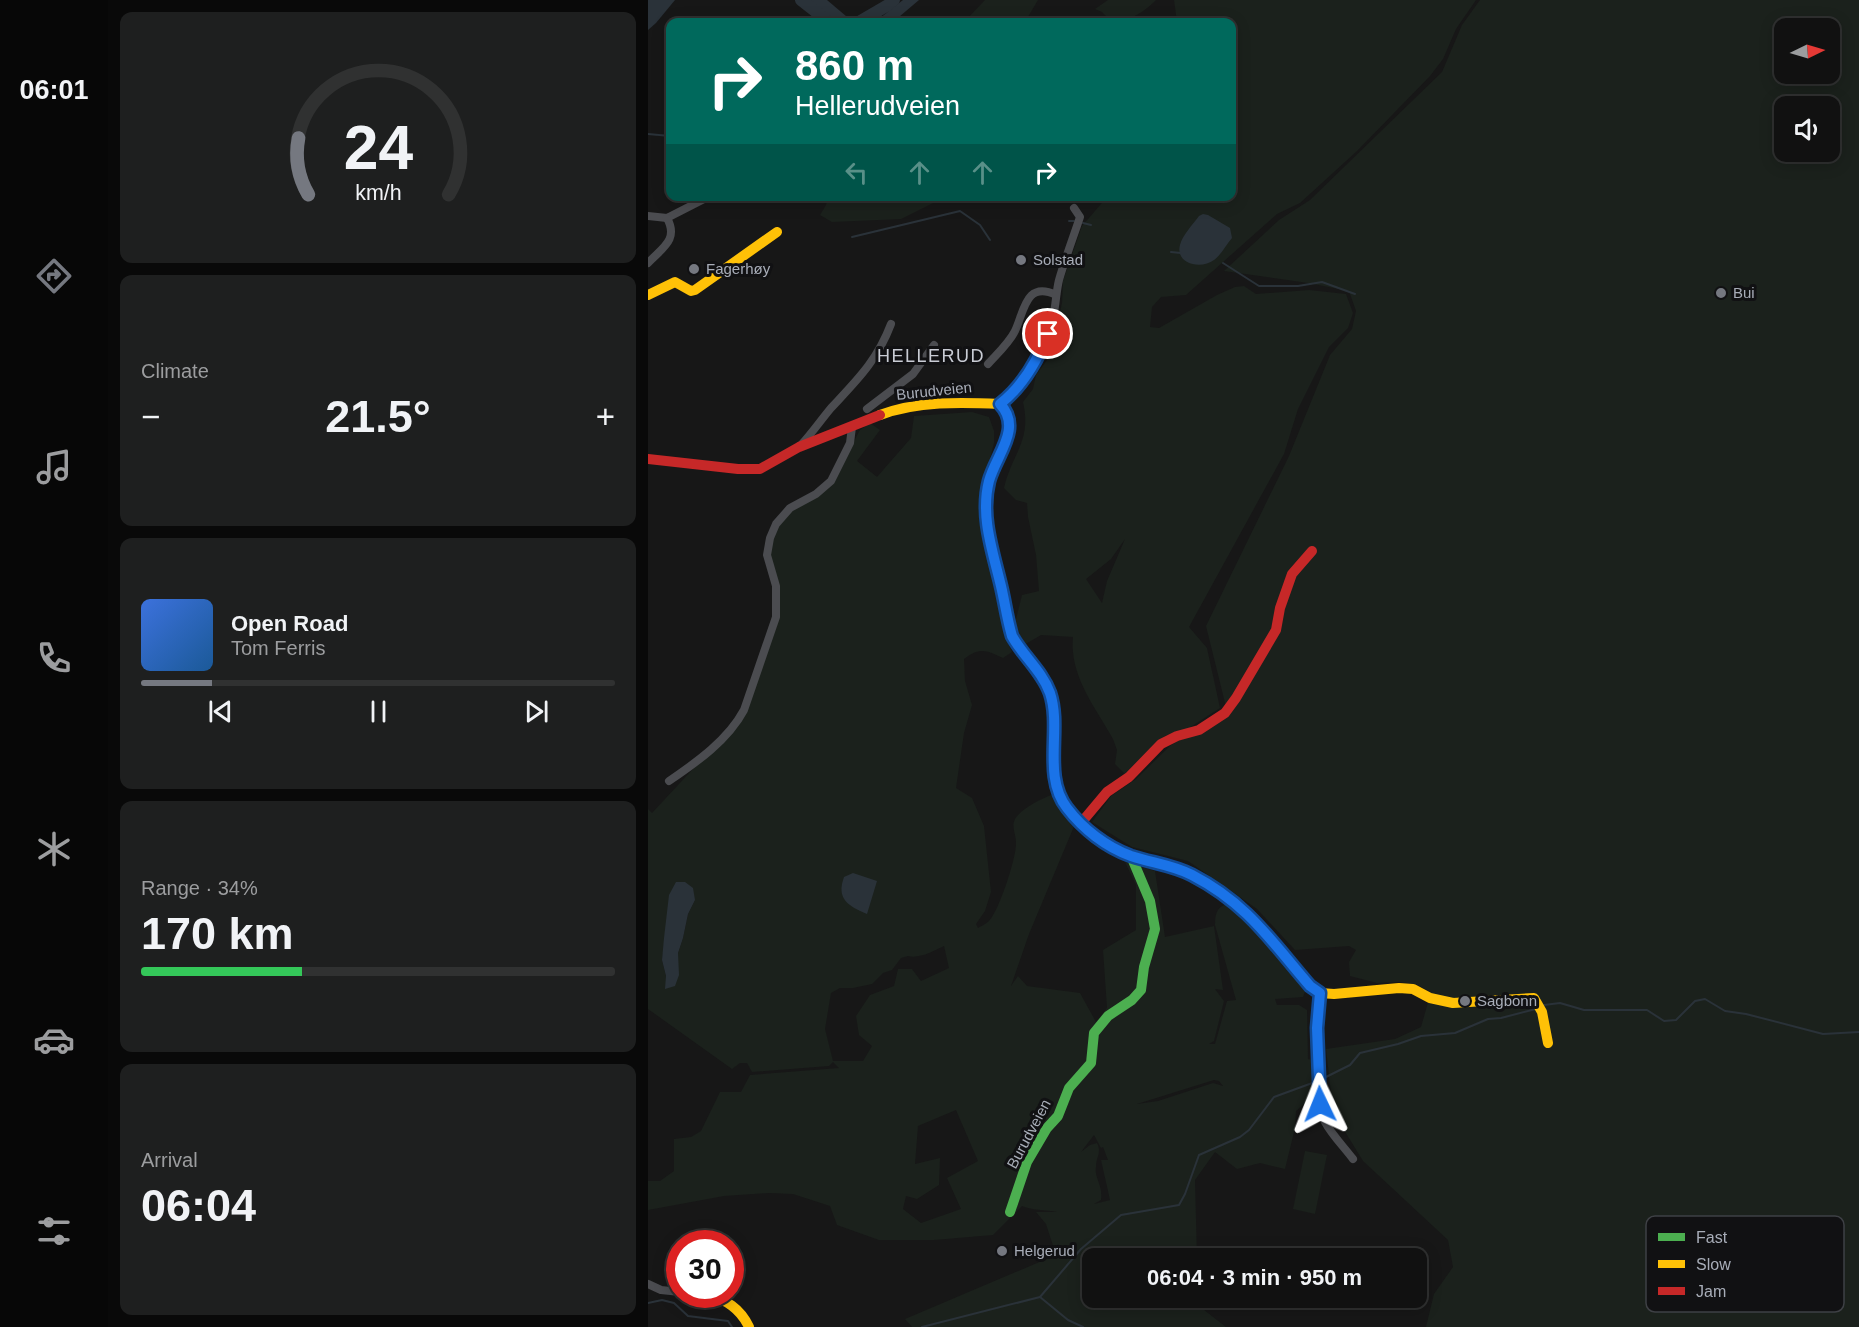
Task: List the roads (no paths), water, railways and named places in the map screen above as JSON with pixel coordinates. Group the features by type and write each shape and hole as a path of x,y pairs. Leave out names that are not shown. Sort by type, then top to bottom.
{"street":[{"path":"648,216 667,218 700,201"},
{"path":"1074,208 1080,218 1058,282 1053,316 1042,348 1021,382 1000,404 1006,410 1010,420 1010,431 989,482 987,519 1012,636 1041,676 1049,690 1053,704 1054,772 1057,789 1066,808 1102,842 1131,856 1174,867 1212,886 1242,908 1262,927 1310,986 1320,993 1334,994 1399,988 1413,989 1430,998 1453,1003 1537,1003 1546,1026 1548,1043"},
{"path":"648,263 669,242 672,232 667,218"},
{"path":"648,295 675,282 691,291 696,290 777,232"},
{"path":"988,364 1015,331 1025,303 1032,295 1044,291 1056,295"},
{"name":"Burudveien","path":"799,447 864,373 880,351 891,324"},
{"path":"867,409 913,374 934,345"},
{"name":"Burudveien","path":"648,459 749,470 760,469 799,447 881,414 904,408 964,402 1000,404"},
{"path":"669,781 704,756 739,720 776,617 776,586 767,555 770,538 780,519 790,508 816,494 831,481 850,443 852,427"},
{"path":"1081,823 1107,792 1129,777 1161,744 1168,739 1199,730 1225,713 1276,630 1280,608 1292,574 1312,551"},
{"name":"Burudveien","path":"1010,1212 1027,1162 1047,1128 1058,1116 1069,1088 1092,1063 1094,1034 1108,1016 1132,1000 1141,990 1144,967 1155,930 1150,901 1131,856"},
{"path":"1320,993 1317,1028 1320,1104 1325,1122 1353,1159"},
{"path":"648,1284 666,1290"},
{"path":"737,1308 742,1312 749,1327"}],"waterway":[{"path":"801,0 824,18"},
{"path":"866,18 894,0"},
{"path":"648,134 666,136"},
{"path":"852,237 960,211 980,225 990,240"},
{"path":"1069,221 1074,221"},
{"path":"1083,223 1091,225"},
{"path":"1171,252 1181,253"},
{"path":"1223,263 1259,286 1298,286 1322,282 1355,294"},
{"path":"1544,1005 1560,1003 1584,1010 1647,1010 1664,1021 1676,1020 1695,1001 1705,999 1725,1011 1746,1014 1823,1034 1859,1032"},
{"path":"1320,1080 1350,1065 1360,1053 1421,1036 1455,1033 1488,1019 1536,1009"},
{"path":"922,1327 1040,1297 1081,1249 1121,1215 1179,1205 1199,1155 1240,1137 1249,1130 1274,1097 1315,1082"},
{"path":"1040,1297 1068,1320 1083,1327"},
{"path":"648,1303 662,1300 674,1303 688,1316 728,1321 732,1327"}],"place":[{"name":"Solstad","path":"1021,260"},
{"name":"Fagerhøy","path":"694,269"},
{"name":"Bui","path":"1721,293"},
{"name":"Sagbonn","path":"1465,1001"},
{"name":"Helgerud","path":"1002,1251"}],"district":[{"name":"HELLERUD","path":"931,356"}]}
